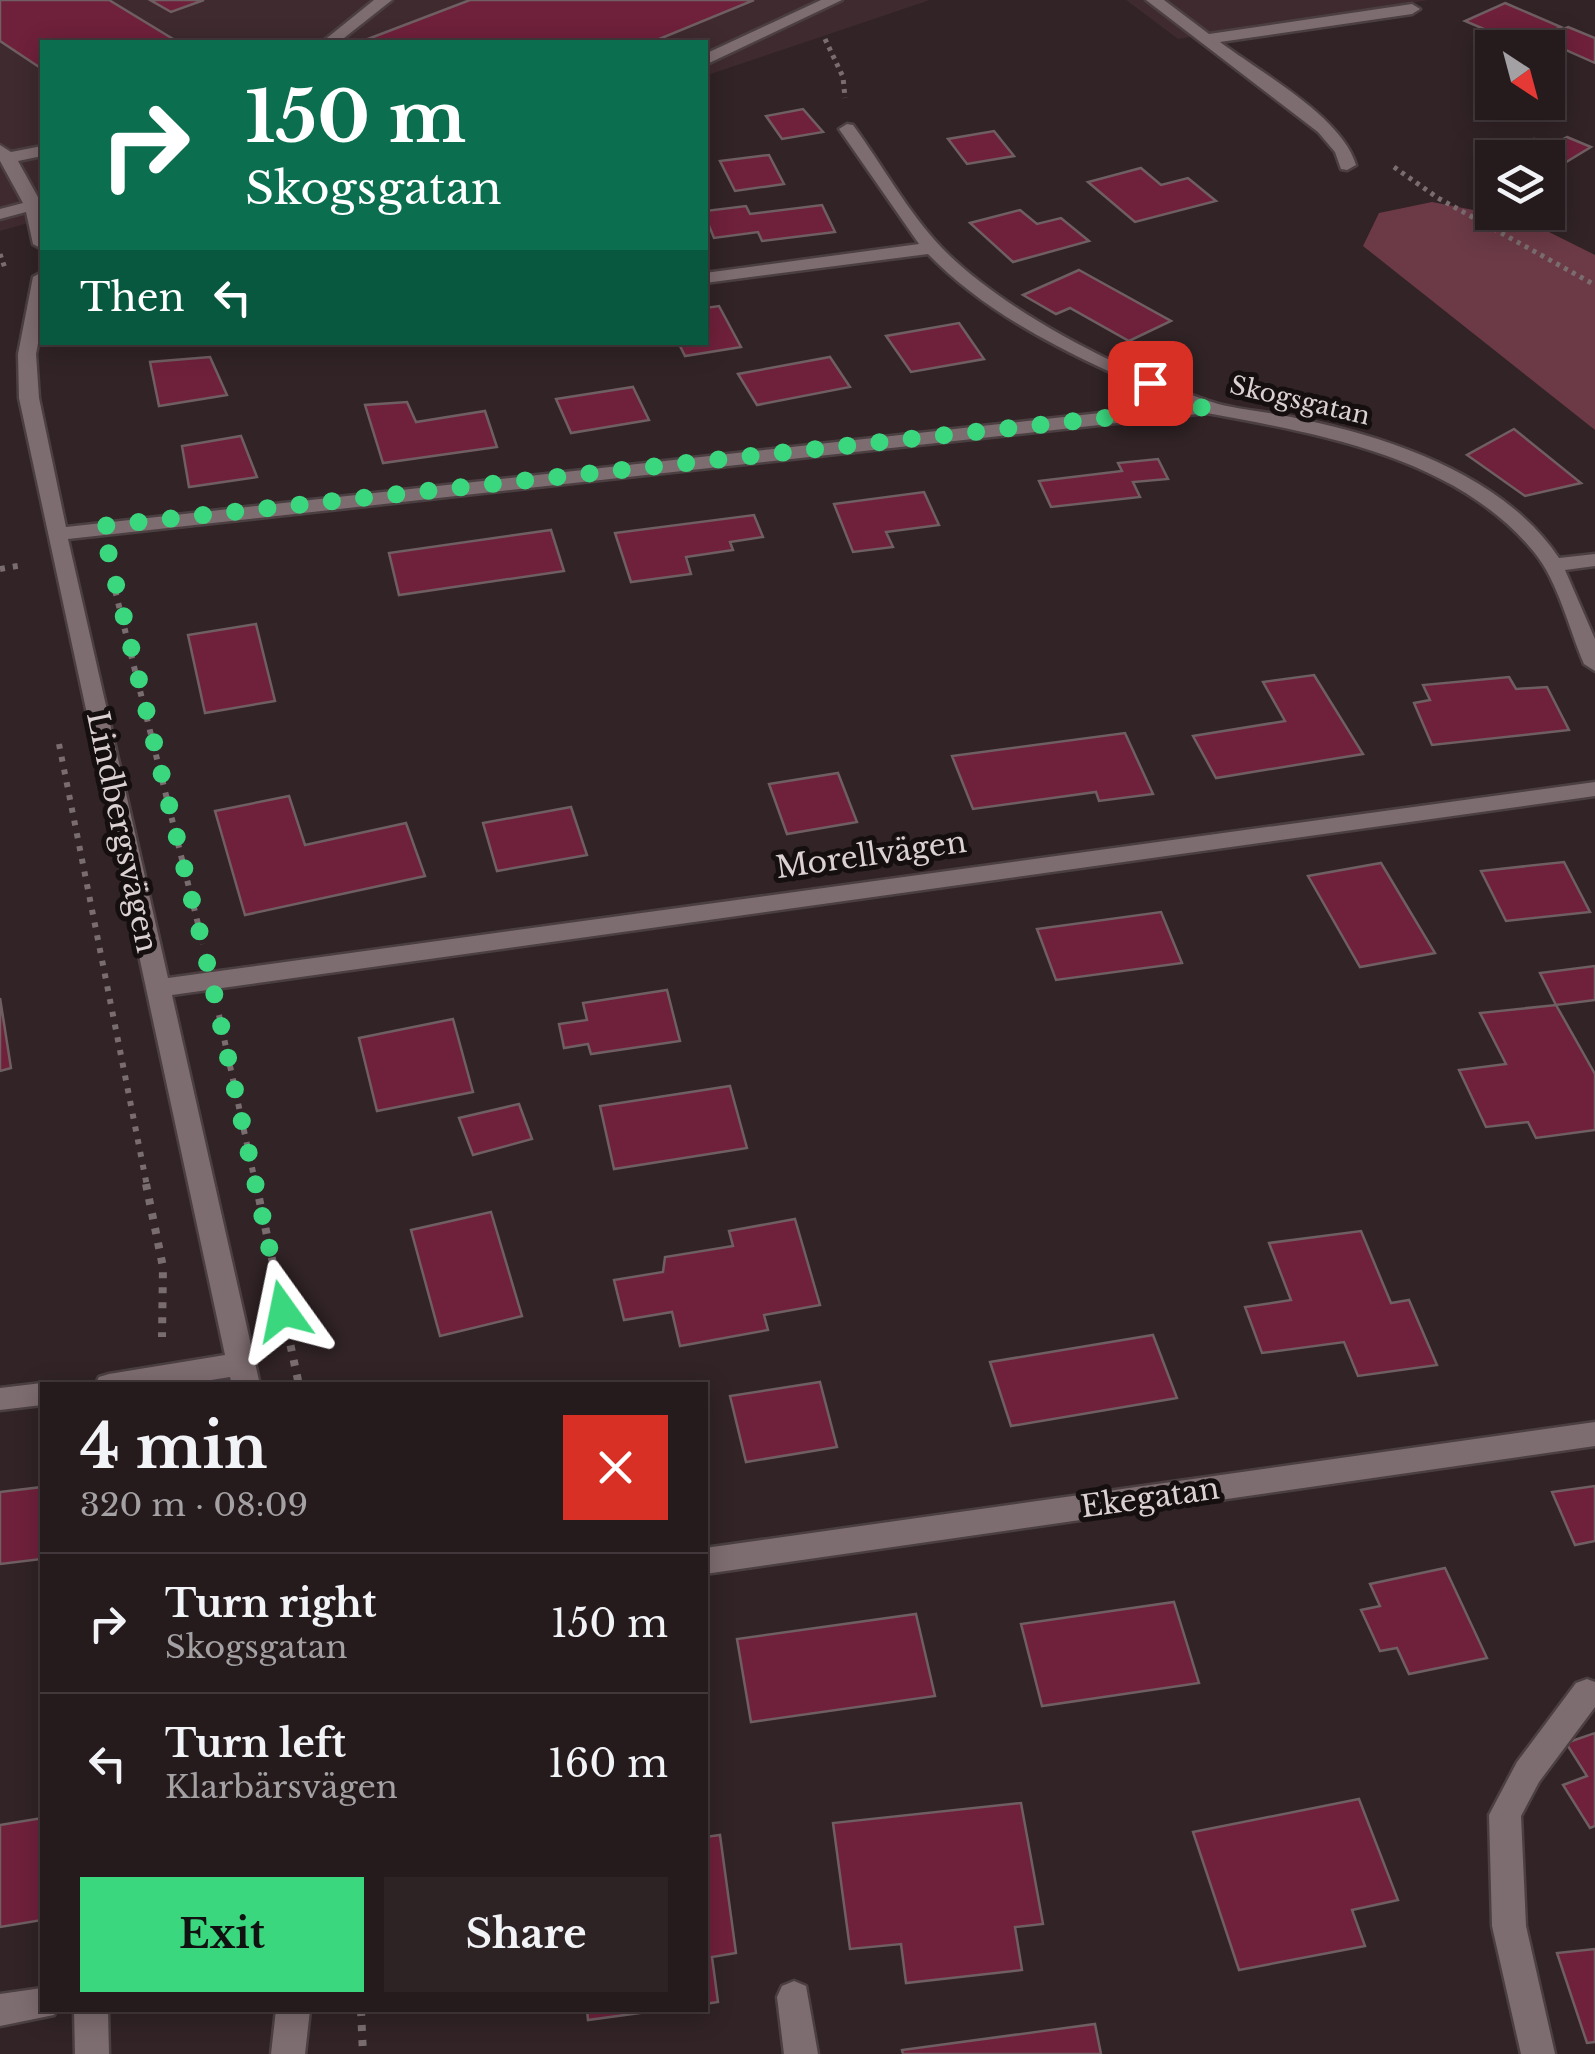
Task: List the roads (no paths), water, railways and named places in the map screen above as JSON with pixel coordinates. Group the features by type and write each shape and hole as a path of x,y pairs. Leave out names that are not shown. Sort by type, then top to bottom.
{"street":[{"path":"333,40 384,0"},
{"path":"708,59 834,0"},
{"path":"1154,0 1324,128 1343,150 1346,165"},
{"path":"1192,28 1382,0"},
{"path":"1208,39 1412,9"},
{"path":"848,129 932,248 1020,318 1206,407"},
{"path":"0,214 37,204 4,154 40,151"},
{"path":"708,278 932,248"},
{"name":"Lindbergsvägen","path":"40,288 28,354 30,398 156,988 244,1375"},
{"name":"Skogsgatan","path":"59,534 102,526 1206,407 1345,435 1428,466 1500,508 1542,546 1595,664"},
{"path":"1553,565 1595,560"},
{"name":"Morellvägen","path":"156,988 1595,788"},
{"path":"130,1382 244,1375"},
{"path":"0,1399 40,1394"},
{"name":"Ekegatan","path":"708,1562 1595,1434"},
{"path":"1538,2054 1509,1926 1505,1814 1528,1772 1587,1692"},
{"path":"794,1997 802,2054"},
{"path":"0,2010 40,2004"},
{"path":"91,2012 92,2054"},
{"path":"288,2054 293,2012"}]}
